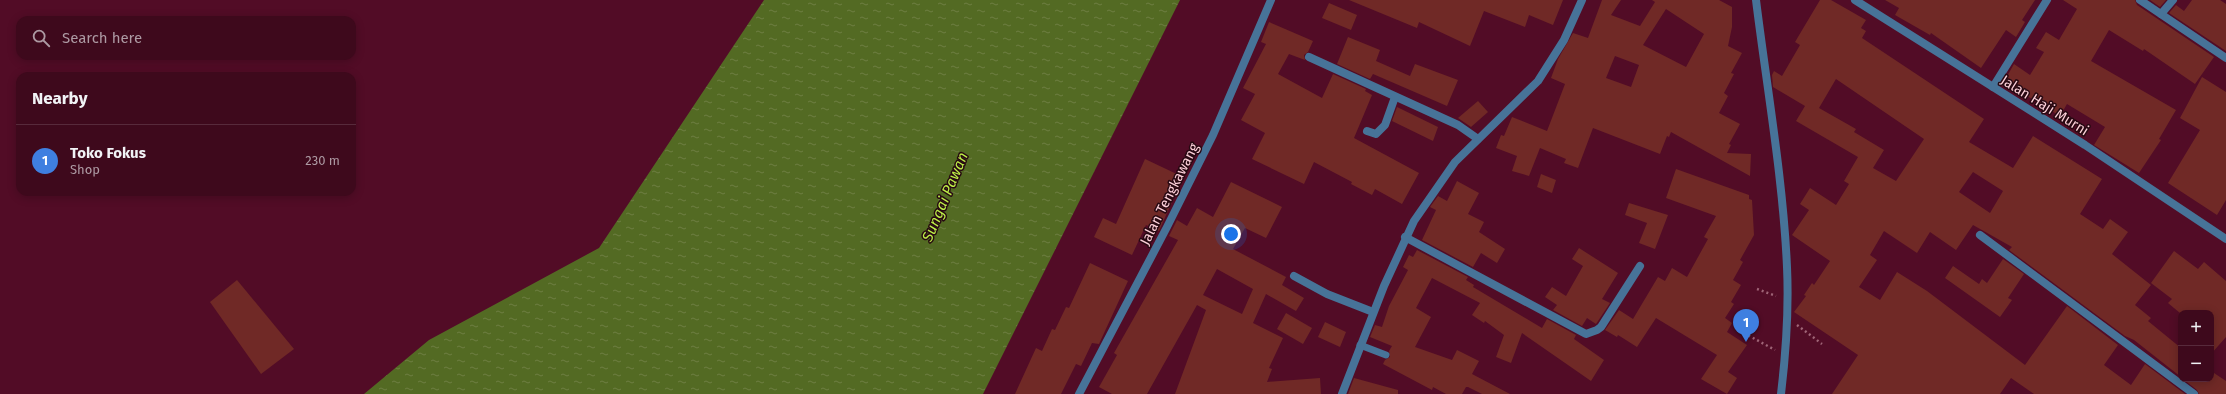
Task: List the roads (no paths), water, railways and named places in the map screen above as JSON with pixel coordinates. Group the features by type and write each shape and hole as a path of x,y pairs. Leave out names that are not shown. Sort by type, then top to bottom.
{"street":[{"name":"Jalan Tengkawang","path":"1079,394 1168,227 1213,135 1271,0"},
{"path":"1342,394 1373,312 1405,237 1439,183 1455,162 1538,81 1564,40 1582,0"},
{"path":"1756,0 1779,182 1787,267 1787,318 1781,394"},
{"name":"Jalan Haji Murni","path":"1855,0 1993,87 2223,237"},
{"path":"1993,87 2047,0"},
{"path":"2140,0 2226,58"},
{"path":"2161,14 2173,0"},
{"path":"1309,57 1458,125 1478,139"},
{"path":"1367,131 1376,134 1384,128 1395,97"},
{"path":"1980,235 2194,394"},
{"path":"1405,237 1586,334 1601,327 1640,266"},
{"path":"1294,276 1327,294 1373,312"}],"lane":[{"path":"1360,345 1386,355"}],"water":[{"name":"Sungai Pawan","path":"764,0 1180,0 983,394 364,394 429,340 599,248"}],"place":[{"name":"Toko Fokus","path":"1746,342"}]}
